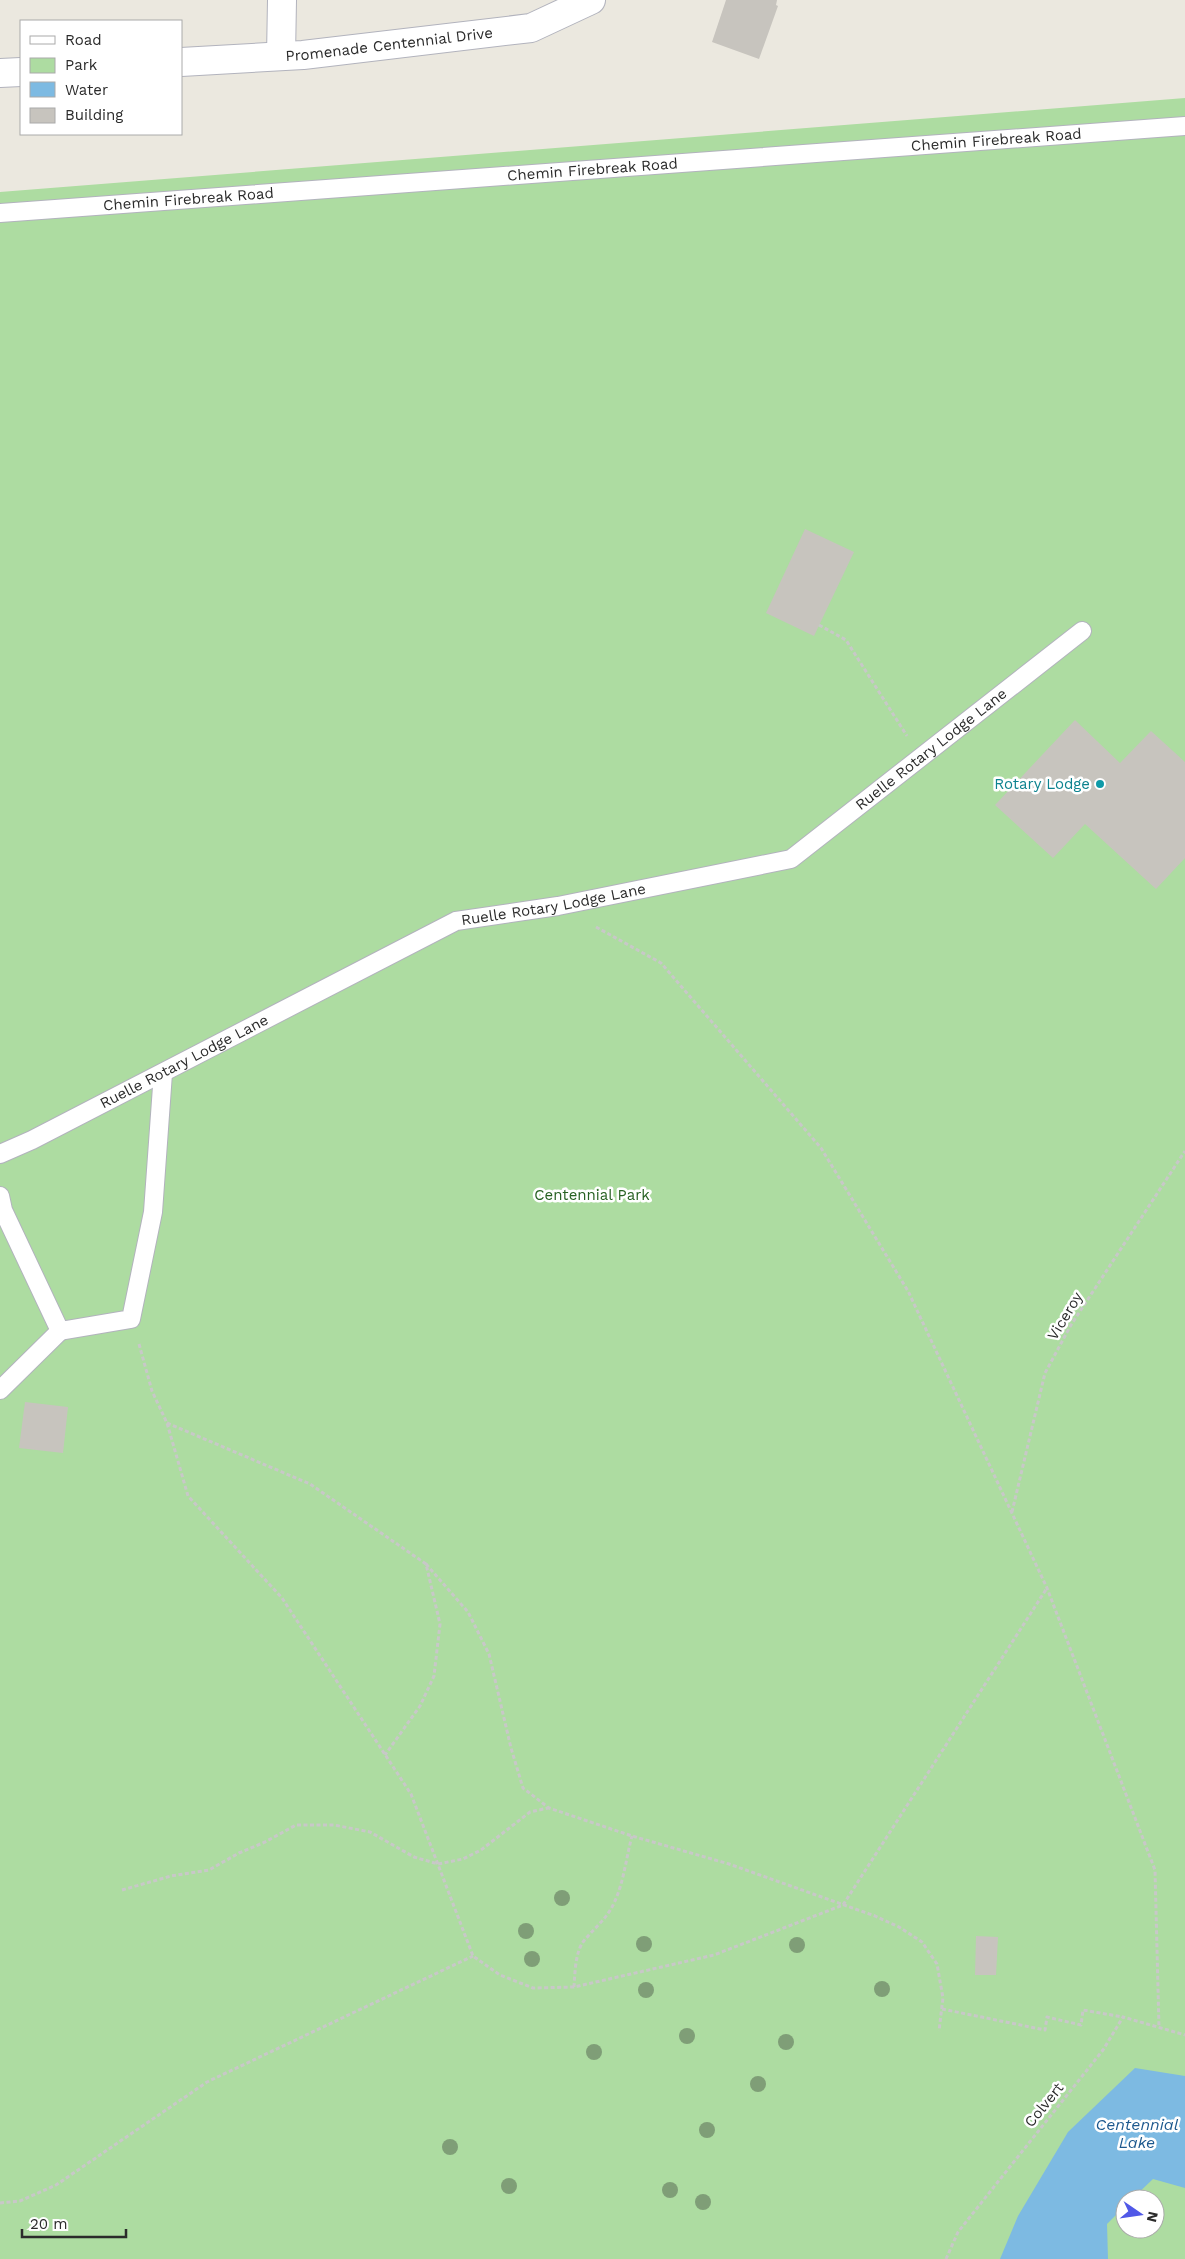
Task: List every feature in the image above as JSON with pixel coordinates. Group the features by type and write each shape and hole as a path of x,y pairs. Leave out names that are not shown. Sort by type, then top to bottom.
{"street":[{"path":"282,0 282,56"},
{"name":"Promenade Centennial Drive","path":"182,62 303,55 532,28 591,0"},
{"path":"0,73 20,72"}],"lane":[{"name":"Chemin Firebreak Road","path":"0,214 1185,126"},
{"name":"Ruelle Rotary Lodge Lane","path":"0,1154 32,1140 456,921 558,906 791,860 1082,631"},
{"path":"0,1390 60,1331 131,1319 153,1212 162,1073"},
{"path":"0,1196 3,1210 60,1331"}],"path":[{"path":"819,625 846,640 921,758"},
{"path":"558,906 661,963 821,1148 908,1291 1047,1588 1155,1870 1159,2028"},
{"name":"Viceroy","path":"1012,1513 1045,1373 1071,1326 1185,1151"},
{"path":"131,1319 152,1391 167,1423 188,1496 282,1598 411,1794 474,1956 500,1975 533,1988 574,1987 714,1956 843,1905 1047,1588"},
{"path":"167,1423 310,1484 426,1564 468,1612 489,1654 511,1748 523,1788 549,1808 632,1836 729,1864 900,1927 922,1942 937,1964 943,1998 939,2031"},
{"path":"385,1755 420,1706 434,1676 440,1624 426,1564"},
{"path":"122,1890 171,1876 209,1870 296,1825 334,1825 370,1832 414,1857 438,1864 463,1859 481,1850 530,1812 549,1808"},
{"path":"574,1987 575,1966 582,1944 602,1922 614,1904 621,1886 632,1836"},
{"path":"0,2203 20,2202 56,2185 207,2082 474,1956"},
{"path":"942,2009 1045,2030 1047,2017 1081,2024 1084,2010 1123,2017 1185,2035"},
{"name":"Colvert","path":"946,2259 958,2232 1103,2050 1123,2017"}],"green space":[{"name":"Centennial Park","path":"1185,98 1185,2259 0,2259 0,192"}],"water":[{"name":"Centennial Lake","path":"1135,2068 1185,2076 1185,2188 1153,2179 1142,2189 1115,2189 1115,2216 1107,2224 1108,2259 1000,2259 1018,2216 1068,2132"}],"building":[{"path":"726,0 777,0 776,5 778,6 759,59 712,42"},
{"path":"805,529 854,552 814,636 766,613"},
{"name":"Rotary Lodge","path":"1075,720 1120,763 1151,731 1185,762 1185,858 1156,889 1085,824 1053,858 995,805"},
{"path":"25,1402 68,1407 63,1453 19,1448"},
{"path":"976,1936 998,1937 996,1975 975,1975"}],"place":[{"name":"Rotary Lodge","path":"1100,784"}]}
